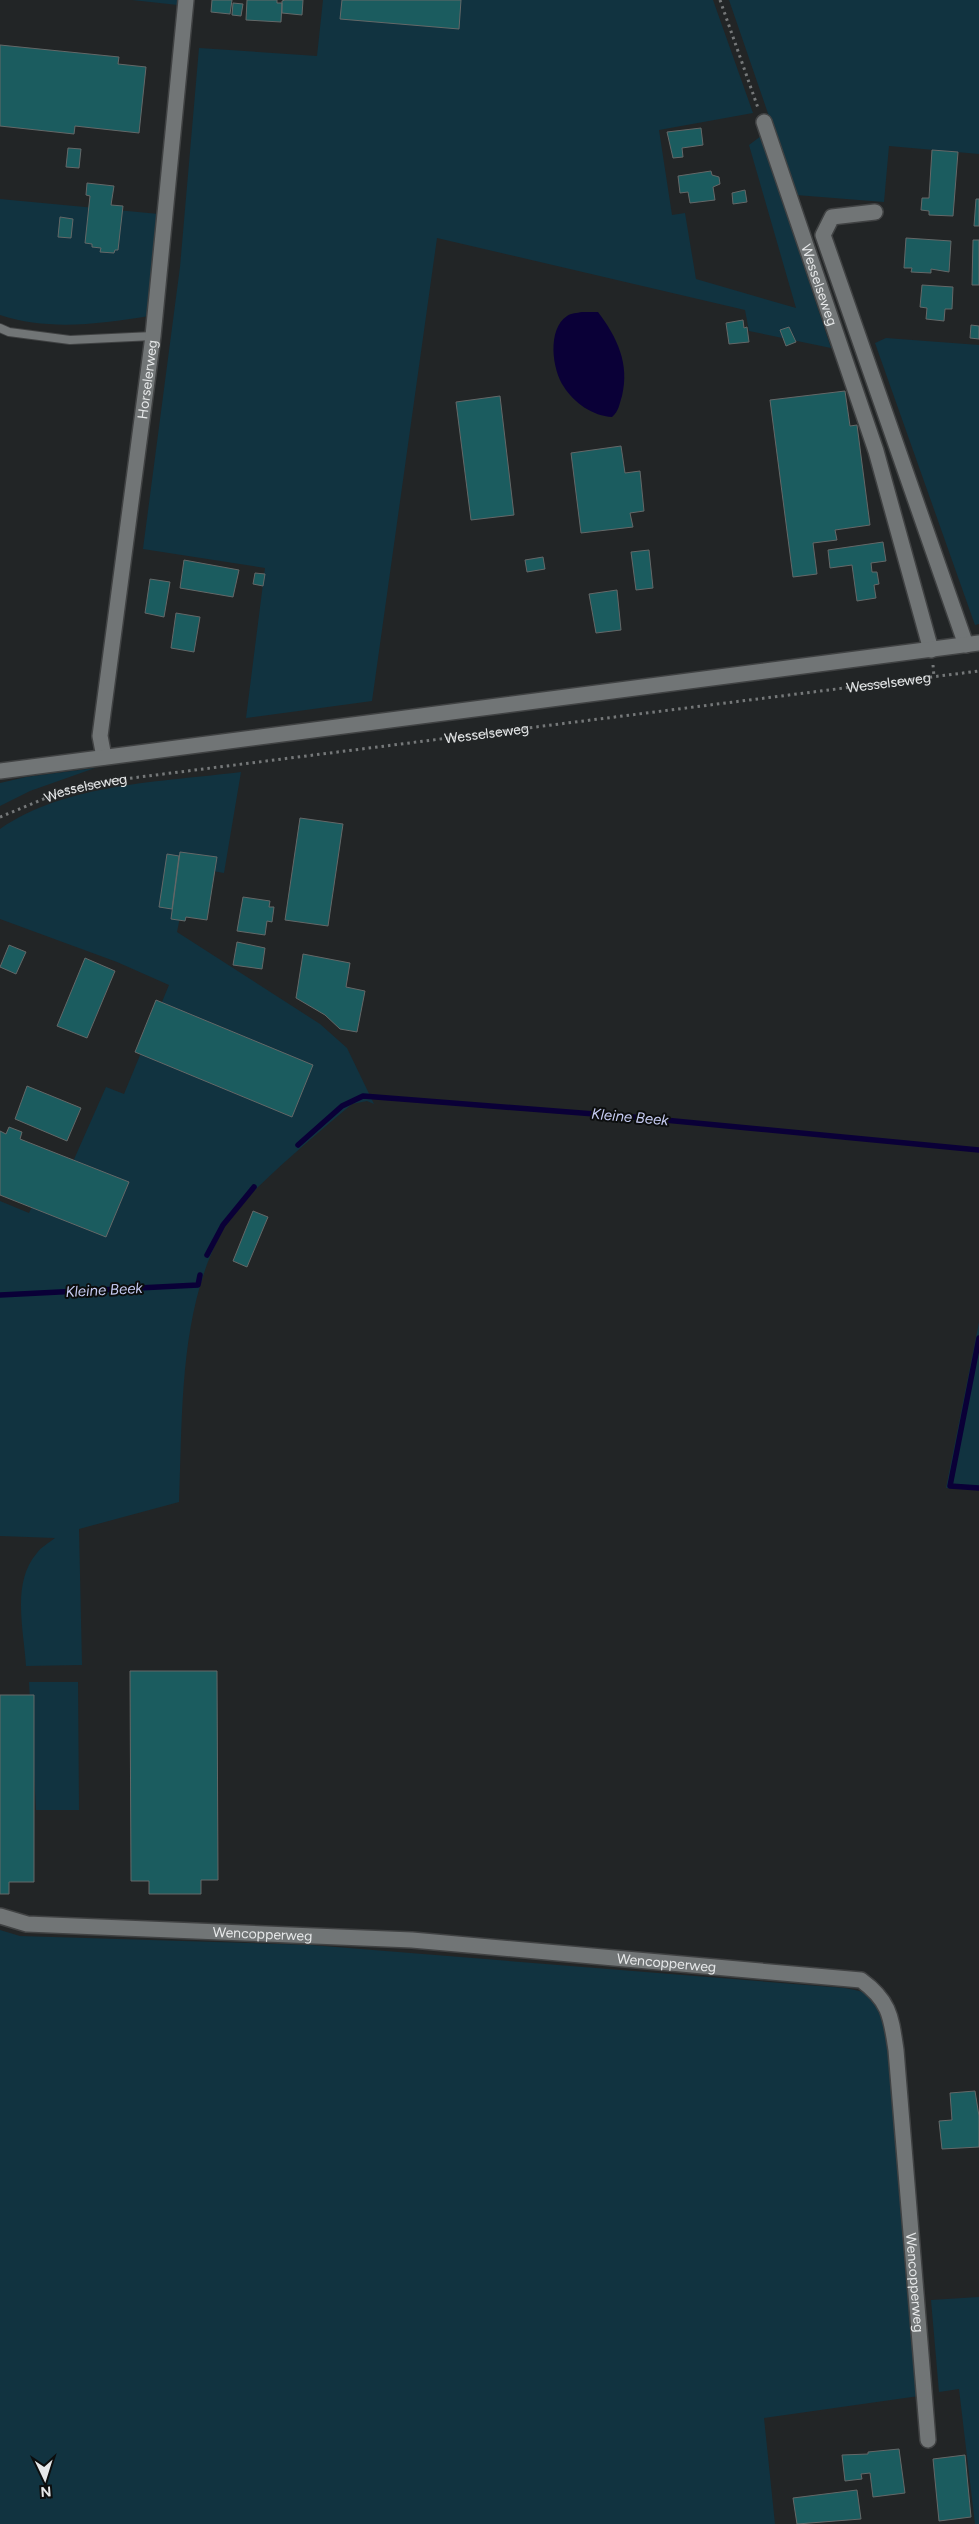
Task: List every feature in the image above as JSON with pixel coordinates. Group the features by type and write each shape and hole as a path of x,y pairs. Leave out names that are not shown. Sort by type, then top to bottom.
{"street":[{"name":"Horselerweg","path":"104,757 100,736 153,336 186,0"},
{"name":"Wesselseweg","path":"764,122 876,451 931,650"},
{"name":"Wesselseweg","path":"0,771 972,644 823,235 832,217 875,212"},
{"name":"Wencopperweg","path":"0,1916 27,1924 412,1940 861,1980 878,1992 891,2016 896,2050 928,2440"}],"lane":[{"path":"0,328 9,332 70,340 153,336"}],"path":[{"path":"720,0 764,122"},
{"name":"Wesselseweg","path":"0,817 65,790 108,782 979,672"}],"shaded area":[{"path":"132,0 179,0 178,5"},
{"path":"323,0 713,0 753,113 659,130 672,215 685,213 696,279 796,308 749,145 761,136 831,348 749,331 745,310 437,238 372,701 246,718 265,568 143,549 180,267 199,48 317,56"},
{"path":"729,0 979,0 979,154 889,146 884,202 796,195"},
{"path":"0,199 159,214 149,316 93,323 55,324 18,320 0,315"},
{"path":"582,312 598,312 611,331 620,351 623,362 624,384 618,408 612,417 591,411 573,398 564,387 557,371 554,360 556,330 567,316"},
{"path":"886,338 979,345 979,624 975,625 875,343"},
{"path":"95,768 30,791 0,806 0,783 26,777"},
{"path":"241,772 224,873 190,867 177,932 320,1024 347,1048 374,1104 367,1101 352,1104 281,1166 245,1199 234,1212 216,1244 202,1278 193,1314 183,1390 179,1502 79,1529 82,1665 26,1666 21,1607 24,1578 29,1565 37,1553 55,1538 0,1536 0,1201 29,1213 46,1177 64,1182 106,1087 124,1094 169,985 117,962 0,919 0,829 26,814 55,802 85,793 148,782"},
{"path":"979,1322 979,1490 946,1488"},
{"path":"29,1682 78,1682 79,1810 36,1810"},
{"path":"0,1930 20,1936 311,1945 844,1988 863,1992 879,2006 884,2016 889,2039 919,2396 764,2418 775,2524 0,2524"},
{"path":"979,2297 979,2524 975,2524 959,2389 939,2392 931,2300"}],"building":[{"path":"212,0 232,0 230,14 211,12"},
{"path":"247,0 277,0 277,3 282,3 281,22 246,20"},
{"path":"303,0 302,15 282,13 282,1"},
{"path":"342,0 461,0 459,29 340,19"},
{"path":"233,3 243,4 241,16 232,15"},
{"path":"0,45 119,57 118,64 146,67 139,133 75,126 74,134 0,126"},
{"path":"701,128 703,145 682,148 683,157 673,158 667,132"},
{"path":"68,148 81,149 79,168 66,167"},
{"path":"932,150 958,152 953,216 929,215 929,211 921,210 922,198 929,198"},
{"path":"711,171 712,175 719,177 720,184 713,187 715,200 690,203 688,192 680,193 678,176"},
{"path":"87,183 114,186 111,205 123,206 118,250 115,250 114,253 100,252 101,248 92,247 92,244 85,243 90,196 86,195"},
{"path":"745,190 747,202 733,204 732,193"},
{"path":"976,199 979,199 979,226 974,226"},
{"path":"60,217 73,219 71,238 58,237"},
{"path":"906,238 951,241 949,272 931,269 931,273 911,272 912,268 904,268"},
{"path":"973,240 979,240 979,285 972,285"},
{"path":"922,285 953,287 952,309 945,309 944,321 926,319 927,308 920,307"},
{"path":"743,320 744,328 747,327 749,342 729,344 726,323"},
{"path":"971,325 979,326 979,339 970,338"},
{"path":"789,327 796,342 786,346 780,330"},
{"path":"845,391 850,426 857,425 870,525 835,530 837,540 813,543 817,574 793,577 770,400"},
{"path":"500,396 514,515 471,520 456,402"},
{"path":"621,446 625,473 640,471 644,511 630,513 633,527 581,533 571,453"},
{"path":"883,542 886,561 871,563 872,572 877,572 879,584 874,585 876,598 857,601 852,565 830,568 828,550"},
{"path":"649,550 653,588 636,590 631,552"},
{"path":"543,557 545,569 527,572 525,560"},
{"path":"184,560 239,570 233,597 180,588"},
{"path":"255,573 265,574 263,586 253,584"},
{"path":"150,579 170,582 164,617 145,613"},
{"path":"617,590 621,630 596,633 589,594"},
{"path":"176,613 200,617 194,652 171,648"},
{"path":"300,818 343,824 328,926 285,920"},
{"path":"180,852 217,857 207,920 186,917 185,921 171,919"},
{"path":"167,854 179,856 172,909 159,907"},
{"path":"243,897 270,901 269,907 274,907 272,922 267,921 265,935 237,931"},
{"path":"237,942 265,948 262,969 233,965"},
{"path":"9,945 26,952 16,974 0,967"},
{"path":"303,954 350,963 346,987 365,991 357,1032 340,1029 325,1015 296,998"},
{"path":"85,958 115,971 87,1038 57,1026"},
{"path":"156,1000 313,1065 292,1117 135,1052"},
{"path":"27,1086 81,1108 67,1141 15,1119"},
{"path":"9,1127 22,1132 20,1139 129,1182 106,1237 0,1195 0,1131 6,1134"},
{"path":"253,1211 268,1217 247,1267 233,1261"},
{"path":"130,1671 217,1671 218,1880 201,1880 201,1894 149,1894 149,1881 131,1881"},
{"path":"0,1695 34,1695 34,1882 9,1882 9,1894 0,1894"},
{"path":"975,2091 979,2116 979,2147 942,2149 939,2121 952,2120 950,2093"},
{"path":"899,2449 905,2493 873,2497 870,2473 861,2474 862,2479 845,2481 842,2455 868,2454 868,2452"},
{"path":"965,2455 971,2517 939,2521 933,2459"},
{"path":"857,2490 861,2519 797,2524 793,2498"}],"waterway":[{"name":"Kleine Beek","path":"298,1145 342,1106 363,1096 633,1117 979,1150"},
{"name":"Kleine Beek","path":"207,1255 223,1225 254,1187"},
{"name":"Kleine Beek","path":"0,1295 198,1285 200,1275"},
{"name":"Kleine Beek","path":"979,1338 950,1486 979,1488"}]}
